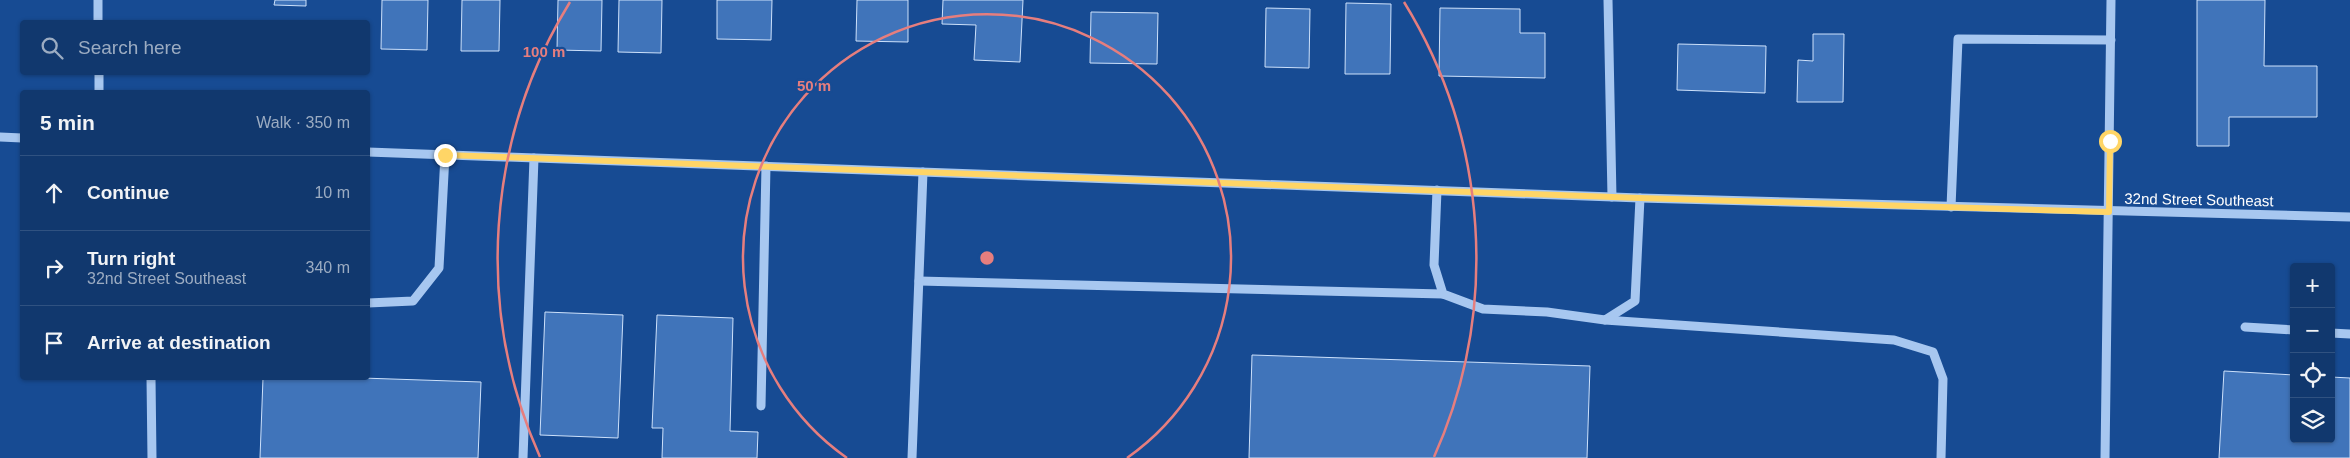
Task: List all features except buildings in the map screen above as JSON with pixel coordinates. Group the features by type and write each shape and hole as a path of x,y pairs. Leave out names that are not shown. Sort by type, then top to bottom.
{"street":[{"path":"98,0 98,20"},
{"path":"1608,0 1612,197"},
{"path":"2106,458 2111,0"},
{"path":"1951,207 1958,39 2111,40"},
{"path":"99,75 100,90"},
{"path":"0,136 20,138"},
{"name":"32nd Street Southeast","path":"370,152 1640,198 2350,217"},
{"path":"370,303 413,301 439,268 445,155"},
{"path":"523,458 534,158"},
{"path":"761,406 766,166"},
{"path":"912,458 923,172"},
{"path":"1437,190 1434,265 1443,294"},
{"path":"1605,320 1635,301 1640,198"},
{"path":"918,281 1443,294 1483,309 1547,312 1605,320 1894,340 1933,352 1943,379 1940,458"},
{"path":"2245,327 2290,330"},
{"path":"2335,333 2350,334"},
{"path":"151,380 152,458"}],"route":[{"path":"445,155 1640,198 2109,212 2110,141"}]}
